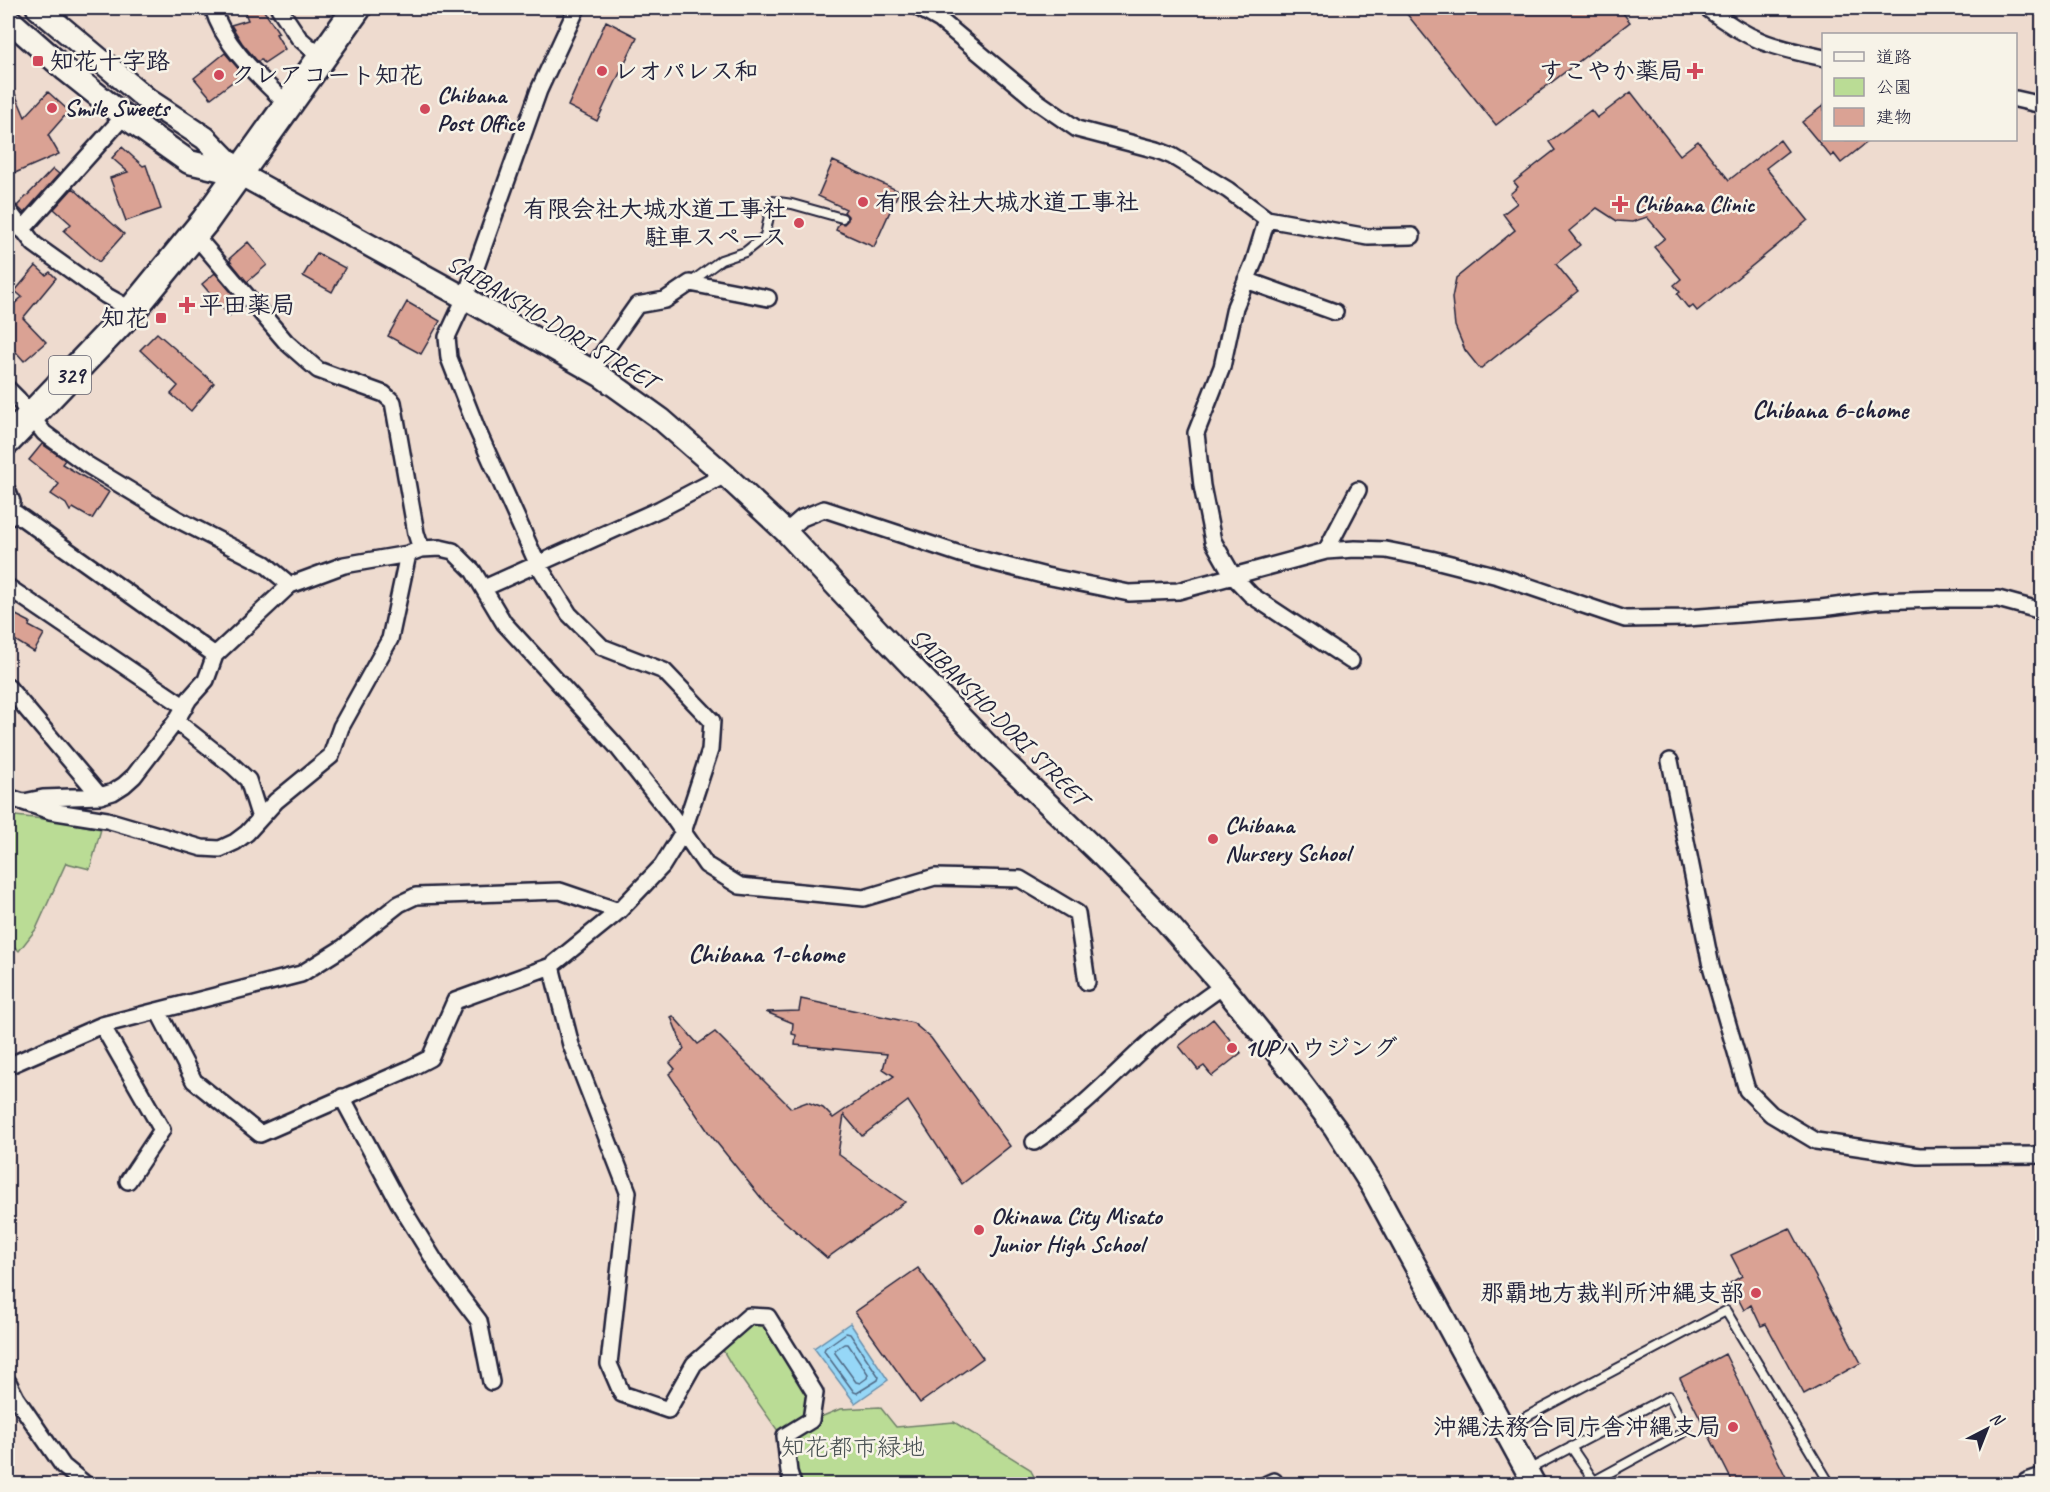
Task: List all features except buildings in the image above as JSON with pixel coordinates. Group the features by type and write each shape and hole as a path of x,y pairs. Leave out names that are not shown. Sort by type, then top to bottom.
{"highway":[{"name":"329","path":"8,440 132,310 194,234 240,174 357,8"}],"main road":[{"path":"38,8 149,101 205,138 240,174"},
{"path":"8,19 66,70 124,116 189,162 240,174"},
{"name":"SAIBANSHO-DORI STREET","path":"240,174 591,370 644,406 725,475 786,532 993,751 1162,917 1223,986 1299,1080 1335,1128 1372,1186 1530,1477"},
{"path":"2028,1485 2043,1479"}],"street":[{"path":"213,8 225,34 250,68 288,105"},
{"path":"279,8 299,38 321,57"},
{"path":"158,1011 194,1081 260,1134 430,1058 455,1001 551,966 619,911 662,866 683,832 710,750 712,721 664,671 602,647 569,614 537,563 476,427 449,358 447,337 465,298 539,90 577,8"},
{"path":"919,8 940,20 1038,102 1077,129 1172,156 1228,190 1267,219 1368,237 1412,236"},
{"path":"1707,8 1744,34 1767,45 1822,58"},
{"path":"2017,99 2043,105"},
{"path":"22,230 124,116"},
{"path":"8,210 34,244 105,295 132,310"},
{"path":"1267,219 1254,262 1235,307 1222,367 1196,433 1202,486 1213,541 1233,576 1251,595 1352,661"},
{"path":"8,797 50,811 107,820 202,848 220,849 248,833 276,801 332,756 341,728 390,639 415,552 416,533 393,402 384,394 318,370 286,342 194,234"},
{"path":"1246,280 1335,312"},
{"path":"591,370 637,304 665,300 690,283 768,298"},
{"path":"8,389 44,433 86,464 177,519 266,564 290,585"},
{"path":"484,588 660,509 725,475"},
{"path":"1326,551 1358,490"},
{"path":"8,492 12,501 9,514 216,655"},
{"path":"786,532 802,518 824,509 960,554 1046,576 1129,593 1178,591 1326,551 1355,549 1386,550 1498,576 1625,619 1687,618 1821,608 1875,601 1938,598 1998,599 2043,611"},
{"path":"24,802 43,798 100,796 113,792 129,780 206,680 216,655 290,585 344,565 440,548 453,551 473,571 504,623 619,749 706,865 740,886 864,898 935,877 1020,879 1077,913 1087,982"},
{"path":"8,587 185,706"},
{"path":"8,687 100,796"},
{"path":"176,721 248,780 260,818"},
{"path":"1670,761 1711,966 1747,1090 1771,1114 1816,1141 1919,1156 2043,1155"},
{"path":"8,1066 102,1025 301,974 344,947 399,904 416,896 560,891 619,911"},
{"path":"551,966 571,1045 628,1192 609,1364 622,1394 668,1410 694,1364 749,1316 768,1317 815,1393 811,1420 785,1436 789,1472 794,1485"},
{"path":"1034,1142 1058,1126 1088,1101 1141,1050 1223,986"},
{"path":"102,1025 162,1130 128,1181"},
{"path":"342,1097 399,1203 441,1271 479,1321 491,1382"},
{"path":"8,1382 16,1398 63,1466 85,1485"}],"lane":[{"path":"690,283 721,260 745,252 765,236 772,201 792,204 842,218"},
{"path":"1504,1428 1726,1311 1830,1485"},
{"path":"1530,1477 1571,1447 1669,1396 1686,1431 1594,1481 1571,1447"}],"green space":[{"path":"15,816 101,829 90,869 66,863 36,929 19,951 8,941 8,820"},
{"path":"749,1316 768,1317 815,1393 811,1420 785,1441 718,1342"},
{"name":"知花都市緑地","path":"880,1407 896,1427 954,1422 1030,1469 1038,1484 795,1484 784,1444 811,1421 840,1409"}],"water":[{"path":"850,1323 888,1380 855,1403 814,1348"}],"place":[{"name":"知花十字路","path":"38,61"},
{"name":"レオパレス和","path":"602,71"},
{"name":"すこやか薬局","path":"1695,71"},
{"name":"クレアコート知花","path":"219,75"},
{"name":"Smile Sweets","path":"52,108"},
{"name":"Chibana Post Office","path":"425,109"},
{"name":"有限会社大城水道工事社","path":"863,202"},
{"name":"Chibana Clinic","path":"1620,204"},
{"name":"有限会社大城水道工事社 駐車スペース","path":"799,223"},
{"name":"平田薬局","path":"187,305"},
{"name":"知花","path":"161,318"},
{"name":"Chibana Nursery School","path":"1213,839"},
{"name":"1UPハウジング","path":"1232,1048"},
{"name":"Okinawa City Misato Junior High School","path":"979,1230"},
{"name":"那覇地方裁判所沖縄支部","path":"1756,1293"},
{"name":"沖縄法務合同庁舎沖縄支局","path":"1733,1427"}],"district":[{"name":"Chibana 6-chome","path":"1830,409"},
{"name":"Chibana 1-chome","path":"766,953"}]}
